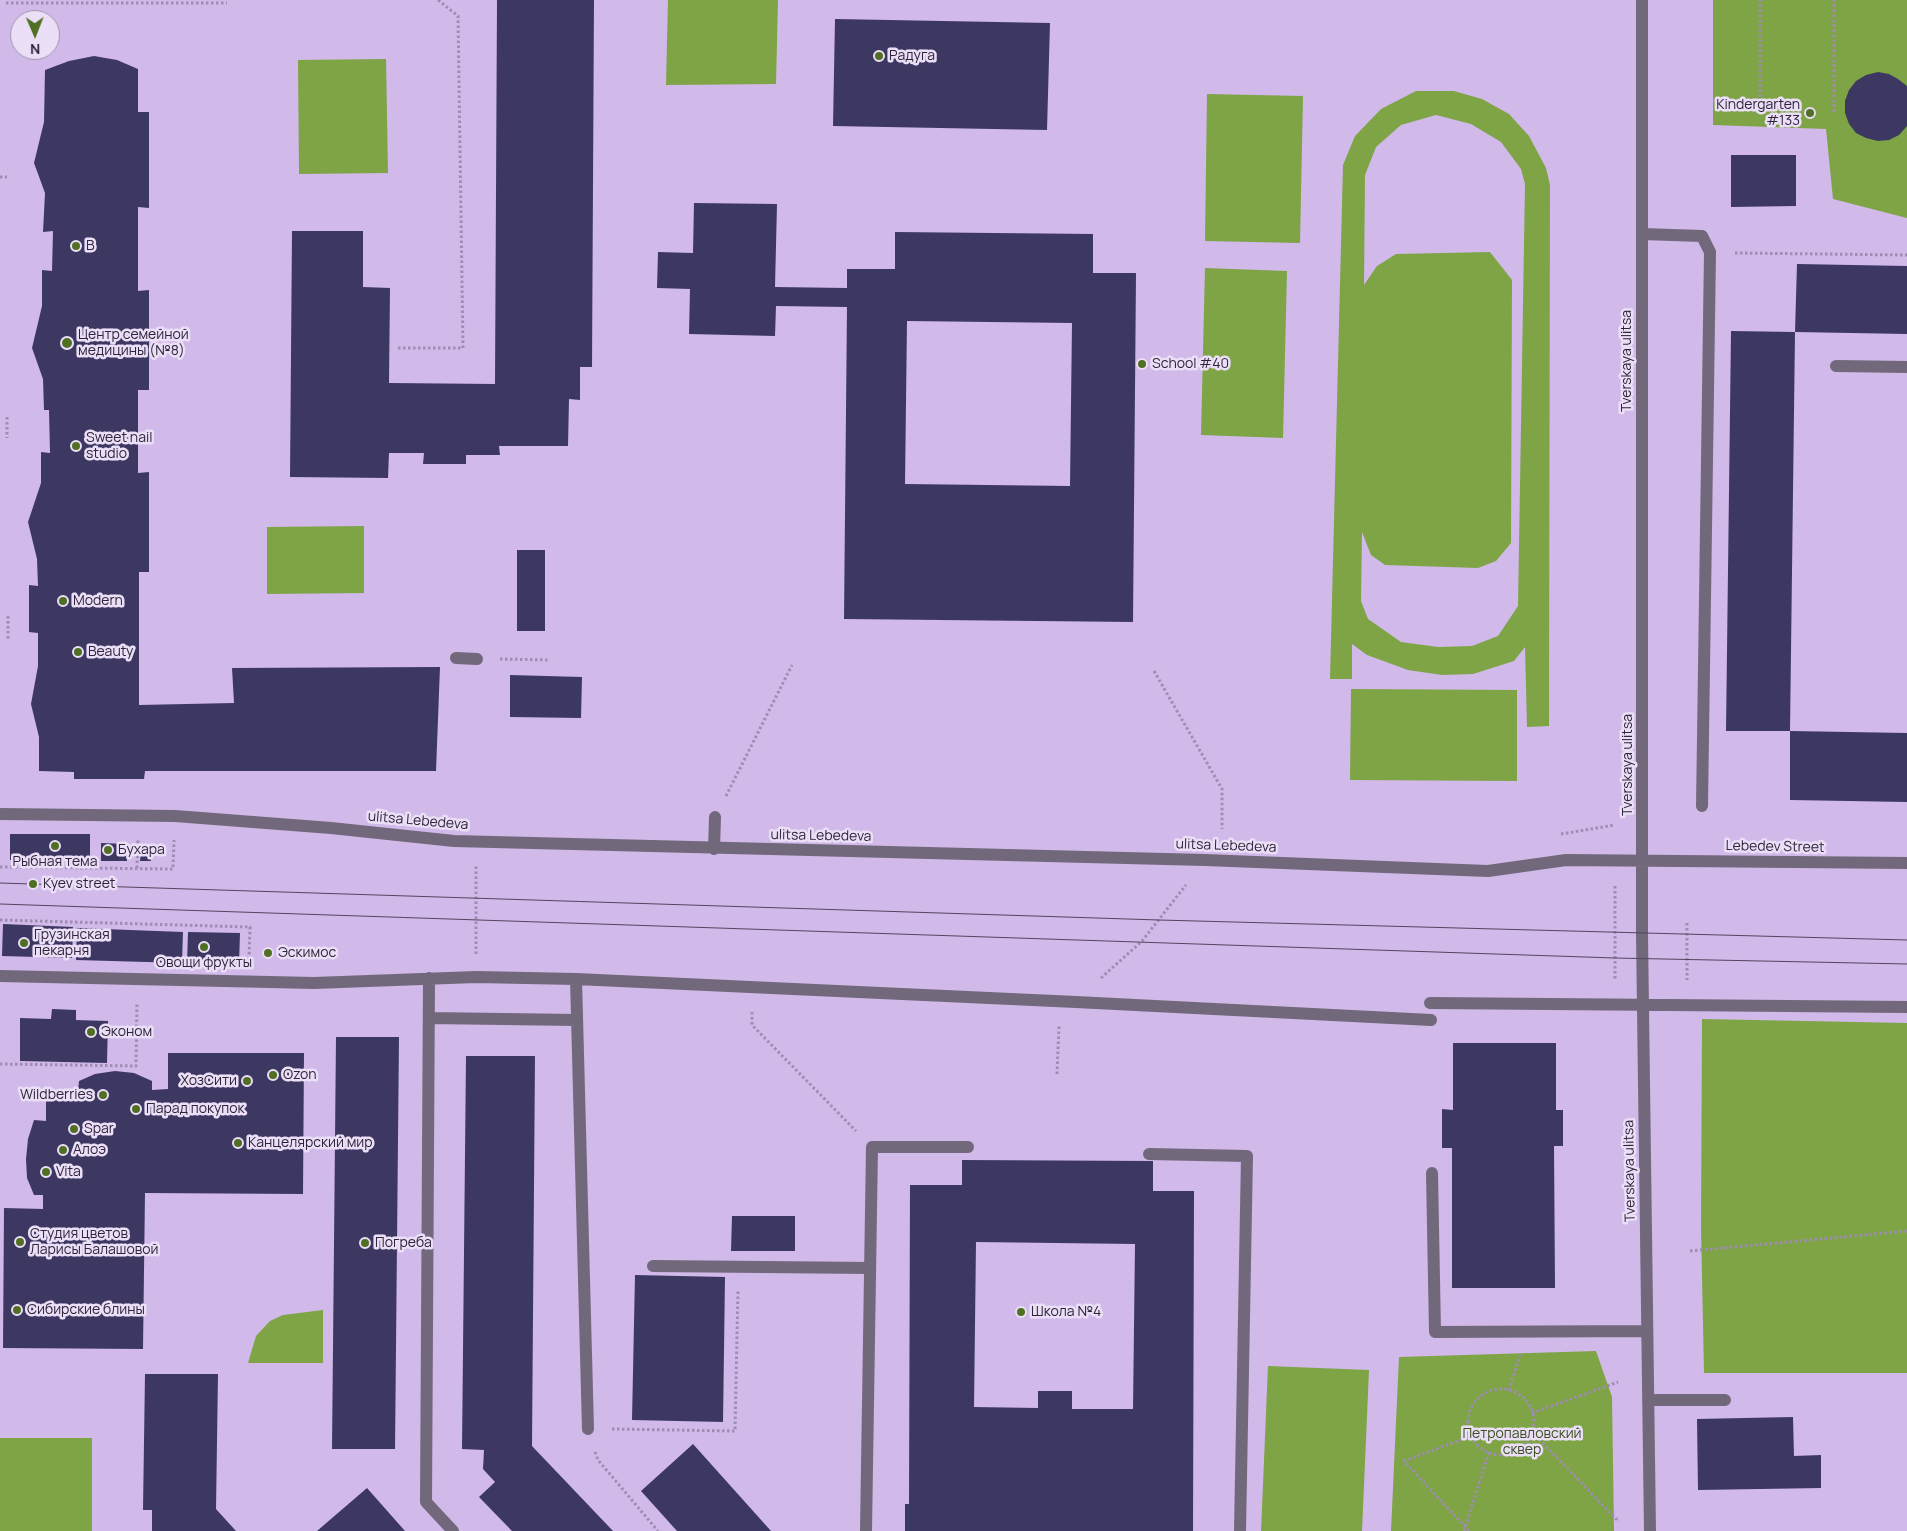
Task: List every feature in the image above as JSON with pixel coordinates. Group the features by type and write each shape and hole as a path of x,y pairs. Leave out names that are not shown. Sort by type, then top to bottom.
{"street":[{"name":"Tverskaya ulitsa","path":"1642,0 1642,860 1650,1531"},
{"path":"1642,234 1702,236 1710,252 1702,806"},
{"path":"1836,366 1907,367"},
{"path":"456,658 477,659"},
{"name":"ulitsa Lebedeva","path":"0,814 175,816 331,828 454,841 714,849 1205,860 1488,870 1566,860 1642,860"},
{"path":"714,849 715,817"},
{"name":"Lebedev Street","path":"1642,860 1907,863"},
{"path":"0,976 314,983 476,977 576,979 1431,1020"},
{"path":"430,978 426,1502 454,1531"},
{"path":"576,979 588,1429"},
{"path":"1430,1003 1907,1007"},
{"path":"429,1018 577,1020"},
{"path":"866,1531 872,1147 968,1147"},
{"path":"1149,1154 1247,1156 1240,1531"},
{"path":"1432,1173 1435,1332 1647,1331"},
{"path":"652,1266 870,1268"},
{"path":"1648,1400 1725,1400"}],"path":[{"path":"398,348 463,348 458,16 438,0"},
{"path":"1713,101 1760,100 1760,0"},
{"path":"1834,0 1834,112"},
{"path":"6,3 227,3"},
{"path":"0,177 7,177"},
{"path":"1710,252 1907,255"},
{"path":"7,417 7,438"},
{"path":"8,616 8,641"},
{"path":"477,659 550,660"},
{"path":"715,817 792,665"},
{"path":"1154,671 1222,789 1222,829"},
{"path":"476,842 476,977"},
{"path":"1057,1074 1058,1028 1076,1002 1142,941 1205,860"},
{"path":"0,867 173,868"},
{"path":"1615,886 1615,969"},
{"path":"0,920 250,928 248,982"},
{"path":"1687,923 1687,972"},
{"path":"0,1064 136,1066 137,979"},
{"path":"753,988 752,1025 872,1147"},
{"path":"1690,1251 1907,1231"},
{"path":"658,1531 598,1460 588,1429 735,1431 738,1267"},
{"path":"1509,1390 1520,1354"},
{"path":"1532,1413 1618,1382"},
{"path":"1498,1389 1509,1390 1524,1398 1532,1413 1534,1423 1528,1441 1521,1448 1512,1452 1502,1454 1489,1452 1476,1443 1471,1436 1468,1425 1469,1414 1476,1401 1488,1392 1498,1389"},
{"path":"1532,1432 1619,1522"},
{"path":"1469,1531 1464,1529 1404,1461 1471,1436"},
{"path":"1464,1529 1489,1452"}],"green space":[{"path":"668,0 778,0 776,84 666,85"},
{"name":"Kindergarten #133","path":"1713,0 1907,0 1907,218 1833,199 1826,129 1713,125"},
{"path":"386,59 388,173 299,174 298,60"},
{"path":"1416,91 1454,91 1482,99 1509,114 1529,136 1546,168 1550,185 1549,726 1527,727 1525,647 1514,661 1473,674 1442,675 1408,670 1367,655 1352,644 1352,679 1330,679 1343,165 1355,136 1381,109","holes":["1436,115 1471,124 1501,142 1521,169 1525,184 1518,606 1498,636 1472,646 1438,647 1401,642 1368,619 1361,601 1362,532 1371,555 1385,565 1478,568 1496,561 1511,543 1512,280 1490,252 1396,254 1377,266 1364,285 1365,175 1376,147 1401,125"]},
{"path":"1207,94 1303,96 1300,243 1205,241"},
{"path":"1205,268 1287,271 1283,438 1201,435"},
{"path":"364,526 364,593 267,594 267,527"},
{"path":"1351,689 1517,690 1517,781 1350,780"},
{"path":"1702,1019 1907,1023 1907,1373 1704,1373 1701,1228"},
{"path":"323,1310 323,1363 248,1363 256,1336 270,1321 283,1315"},
{"name":"Петропавловский сквер","path":"1596,1351 1612,1397 1614,1531 1391,1531 1399,1357"},
{"path":"1268,1366 1369,1370 1362,1531 1261,1531"},
{"path":"0,1438 92,1438 92,1531 0,1531"}],"building":[{"path":"497,0 594,0 592,367 580,367 580,400 569,399 568,446 499,446 500,455 466,455 466,464 423,464 424,453 389,453 388,478 290,477 292,231 363,231 363,287 390,288 389,383 495,384"},
{"path":"835,19 1050,23 1047,130 833,126"},
{"path":"94,56 117,60 138,69 138,112 149,112 149,208 138,207 138,291 149,290 149,390 138,390 138,473 149,472 149,572 139,572 139,705 234,703 232,668 440,667 436,771 145,771 144,779 74,779 74,772 39,771 39,737 31,704 38,666 38,633 29,632 29,585 38,586 37,559 28,522 41,483 41,452 50,453 49,410 44,410 43,379 32,348 42,306 42,270 52,271 53,231 43,232 45,193 34,163 44,122 45,70 69,61"},
{"path":"1878,72 1889,74 1907,86 1907,126 1899,135 1889,140 1878,141 1856,133 1849,124 1845,113 1845,101 1849,90 1856,81 1866,75"},
{"path":"1731,155 1796,155 1796,206 1731,207"},
{"path":"694,203 777,204 775,287 847,288 847,269 895,269 895,232 1093,234 1093,273 1136,273 1133,622 844,619 847,307 776,306 775,336 689,334 690,289 657,288 658,252 693,253","holes":["907,321 1072,323 1070,486 905,484"]},
{"path":"1797,264 1907,266 1907,334 1795,332"},
{"path":"1731,331 1795,332 1790,731 1726,731"},
{"path":"517,550 545,550 545,631 517,631"},
{"path":"510,675 582,677 581,718 510,717"},
{"path":"1790,731 1907,733 1907,802 1790,800"},
{"path":"10,834 90,834 90,861 10,860"},
{"path":"101,843 127,844 127,861 101,861"},
{"path":"141,851 151,852 151,861 140,861"},
{"path":"3,924 73,927 72,958 2,956"},
{"path":"77,928 183,932 182,963 76,960"},
{"path":"188,932 240,933 239,964 187,963"},
{"path":"52,1009 76,1010 76,1020 108,1021 107,1063 20,1061 20,1018 51,1019"},
{"name":"Погреба","path":"336,1037 399,1037 395,1449 332,1449"},
{"path":"1453,1043 1556,1043 1556,1110 1563,1110 1563,1146 1554,1146 1555,1288 1452,1288 1452,1148 1442,1148 1442,1109 1453,1110"},
{"path":"168,1053 304,1053 303,1194 145,1193 143,1349 3,1348 4,1208 43,1209 43,1195 34,1195 27,1178 28,1139 34,1120 46,1121 46,1100 58,1100 59,1091 78,1091 79,1081 95,1074 115,1071 134,1073 152,1081 152,1090 168,1089"},
{"path":"466,1056 535,1056 532,1446 613,1531 512,1531 479,1497 495,1482 483,1469 484,1450 462,1449"},
{"path":"962,1160 1153,1161 1153,1191 1194,1191 1193,1531 905,1531 905,1504 909,1504 910,1185 962,1185","holes":["976,1242 1135,1244 1133,1409 1072,1409 1072,1391 1038,1391 1038,1408 974,1407"]},
{"path":"732,1216 795,1216 795,1251 731,1251"},
{"path":"635,1275 725,1277 723,1422 632,1420"},
{"path":"145,1374 218,1374 216,1509 236,1531 152,1531 152,1510 143,1510"},
{"path":"1793,1417 1794,1456 1821,1455 1821,1488 1698,1490 1697,1419"},
{"path":"693,1444 771,1531 677,1531 641,1491"},
{"path":"367,1488 405,1531 317,1531"}],"tram line":[{"path":"0,883 1159,920 1907,940"},
{"path":"0,904 1615,958 1907,964"}],"place":[{"name":"Радуга","path":"879,56"},
{"name":"Kindergarten #133","path":"1810,113"},
{"name":"B","path":"76,246"},
{"name":"Центр семейной медицины (№8)","path":"67,343"},
{"name":"School #40","path":"1142,364"},
{"name":"Sweet nail studio","path":"76,446"},
{"name":"Modern","path":"63,601"},
{"name":"Beauty","path":"78,652"},
{"name":"Рыбная тема","path":"55,846"},
{"name":"Бухара","path":"108,850"},
{"name":"Kyev street","path":"33,884"},
{"name":"Грузинская пекарня","path":"24,943"},
{"name":"Овощи фрукты","path":"204,947"},
{"name":"Эскимос","path":"268,953"},
{"name":"Эконом","path":"91,1032"},
{"name":"Ozon","path":"273,1075"},
{"name":"ХозСити","path":"247,1081"},
{"name":"Wildberries","path":"103,1095"},
{"name":"Парад покупок","path":"136,1109"},
{"name":"Spar","path":"74,1129"},
{"name":"Канцелярский мир","path":"238,1143"},
{"name":"Алоэ","path":"63,1150"},
{"name":"Vita","path":"46,1172"},
{"name":"Студия цветов Ларисы Балашовой","path":"20,1242"},
{"name":"Погреба","path":"365,1243"},
{"name":"Сибирские блины","path":"17,1310"},
{"name":"Школа №4","path":"1021,1312"}]}
